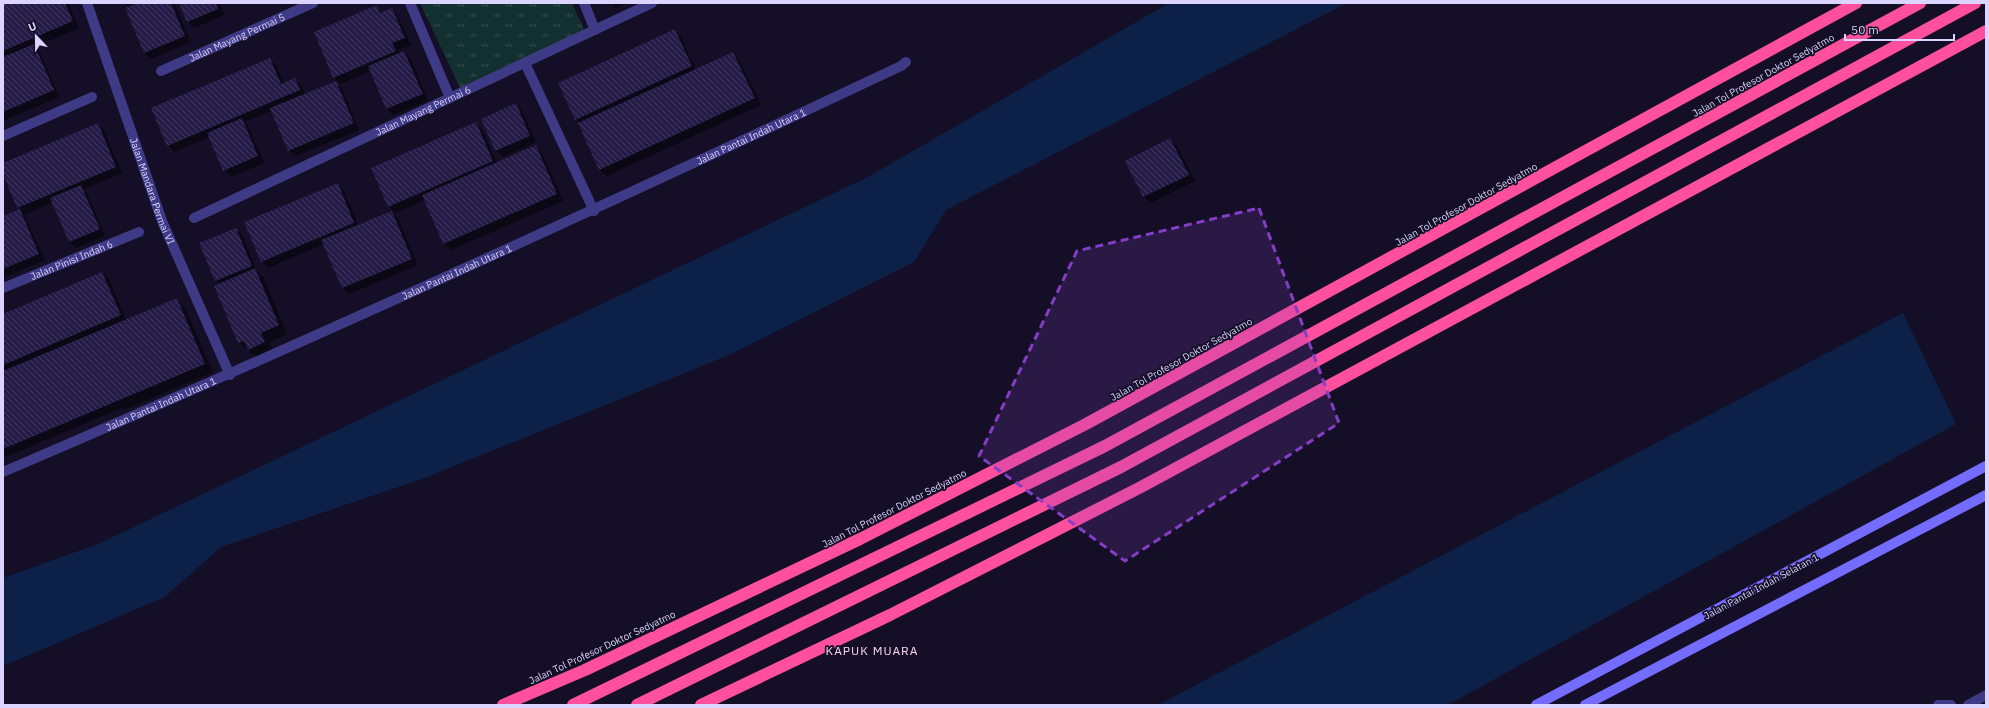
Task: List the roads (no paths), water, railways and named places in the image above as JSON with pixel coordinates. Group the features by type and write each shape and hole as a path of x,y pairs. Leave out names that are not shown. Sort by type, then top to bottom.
{"highway":[{"name":"Jalan Tol Profesor Doktor Sedyatmo","path":"503,705 585,670 860,539 1086,424 1856,3"},
{"name":"Jalan Tol Profesor Doktor Sedyatmo","path":"573,705 1105,446 1920,3"},
{"path":"637,705 1120,467 1975,3"},
{"path":"700,705 890,615 1141,487 1986,31"}],"street":[{"name":"Jalan Mandara Permai VI","path":"87,3 162,220 230,375"},
{"name":"Jalan Mayang Permai 5","path":"161,71 313,3"},
{"path":"410,3 450,98"},
{"path":"584,3 595,30"},
{"name":"Jalan Mayang Permai 6","path":"194,218 652,3"},
{"name":"Jalan Pantai Indah Utara 1","path":"3,472 230,375 594,211 901,66 906,62"},
{"path":"524,63 594,211"},
{"path":"3,136 92,97"},
{"name":"Jalan Pinisi Indah 6","path":"3,288 139,232"},
{"name":"Jalan Pantai Indah Selatan 1","path":"1536,705 1986,466"},
{"path":"1585,705 1986,495"},
{"path":"1968,705 1986,695"},
{"path":"1938,705 1951,705"}],"water":[{"path":"1169,3 1347,3 946,210 914,262 729,355 425,478 221,547 165,597 3,666 3,578 98,544 868,177"},
{"path":"1903,313 1956,424 1448,705 1158,705"}],"district":[{"name":"KAPUK MUARA","path":"872,651"}]}
